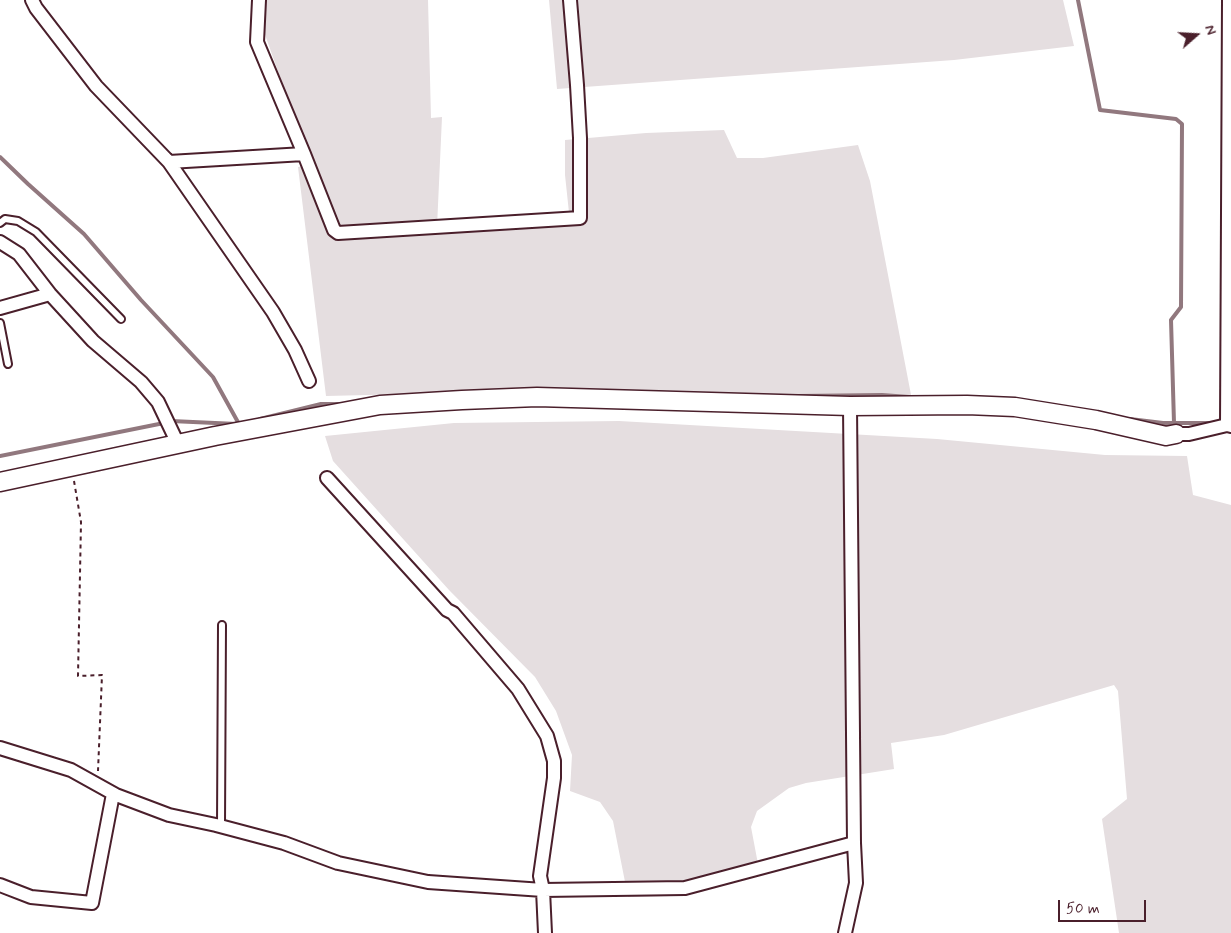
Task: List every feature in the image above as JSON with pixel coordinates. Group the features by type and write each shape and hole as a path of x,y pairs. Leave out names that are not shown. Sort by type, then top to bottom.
{"street":[{"path":"32,0 36,8 96,86 168,162 273,312 295,350 309,381"},
{"path":"259,0 257,42 334,230 338,233 580,218 579,120 570,0"},
{"path":"0,482 178,444 380,405 462,400 538,397 850,406 967,405 1015,407 1096,420 1166,436 1189,434 1229,426 1229,0"},
{"path":"168,162 304,154"},
{"path":"0,242 19,254 50,294 93,341 141,382 158,402 178,444"},
{"path":"0,308 50,294"},
{"path":"845,933 856,883 850,406"},
{"path":"328,478 447,610 453,613 518,689 547,736 554,761 554,778 540,876 543,890 545,933"},
{"path":"0,748 71,770 113,794 169,815 221,826 284,843 338,863 428,882 543,890 685,888 854,843"},
{"path":"0,886 31,897 92,903 113,794"}],"lane":[{"path":"0,223 5,219 18,221 36,232 121,319"},
{"path":"0,323 8,364"},
{"path":"221,826 222,625"}],"path":[{"path":"72,467 81,522 78,676 102,675 97,785"}],"shaded area":[{"path":"257,0 428,0 431,118 442,117 437,227 519,228 570,222 565,175 565,140 646,133 724,130 737,158 763,158 858,145 870,181 912,400 783,400 410,394 326,396 298,167 315,164 295,120 255,6"},
{"path":"549,0 1063,0 1074,46 954,60 557,89"},
{"path":"619,421 937,439 1105,455 1187,456 1193,495 1231,505 1231,933 1119,933 1102,819 1127,799 1118,691 1114,685 944,735 891,743 894,769 806,783 789,788 757,811 751,827 758,864 754,875 671,896 628,897 613,821 600,802 570,791 572,755 556,711 535,677 449,590 333,461 325,436 454,423"}],"waterway":[{"path":"1078,0 1100,110 1176,119 1182,124 1181,307 1171,320 1174,423"},
{"path":"0,157 84,234 141,300 213,377 239,424"},
{"path":"799,396 882,395 909,397"},
{"path":"260,419 321,404 344,404"},
{"path":"1130,419 1163,423 1215,423"},
{"path":"171,421 237,424"},
{"path":"0,456 164,423"}]}
